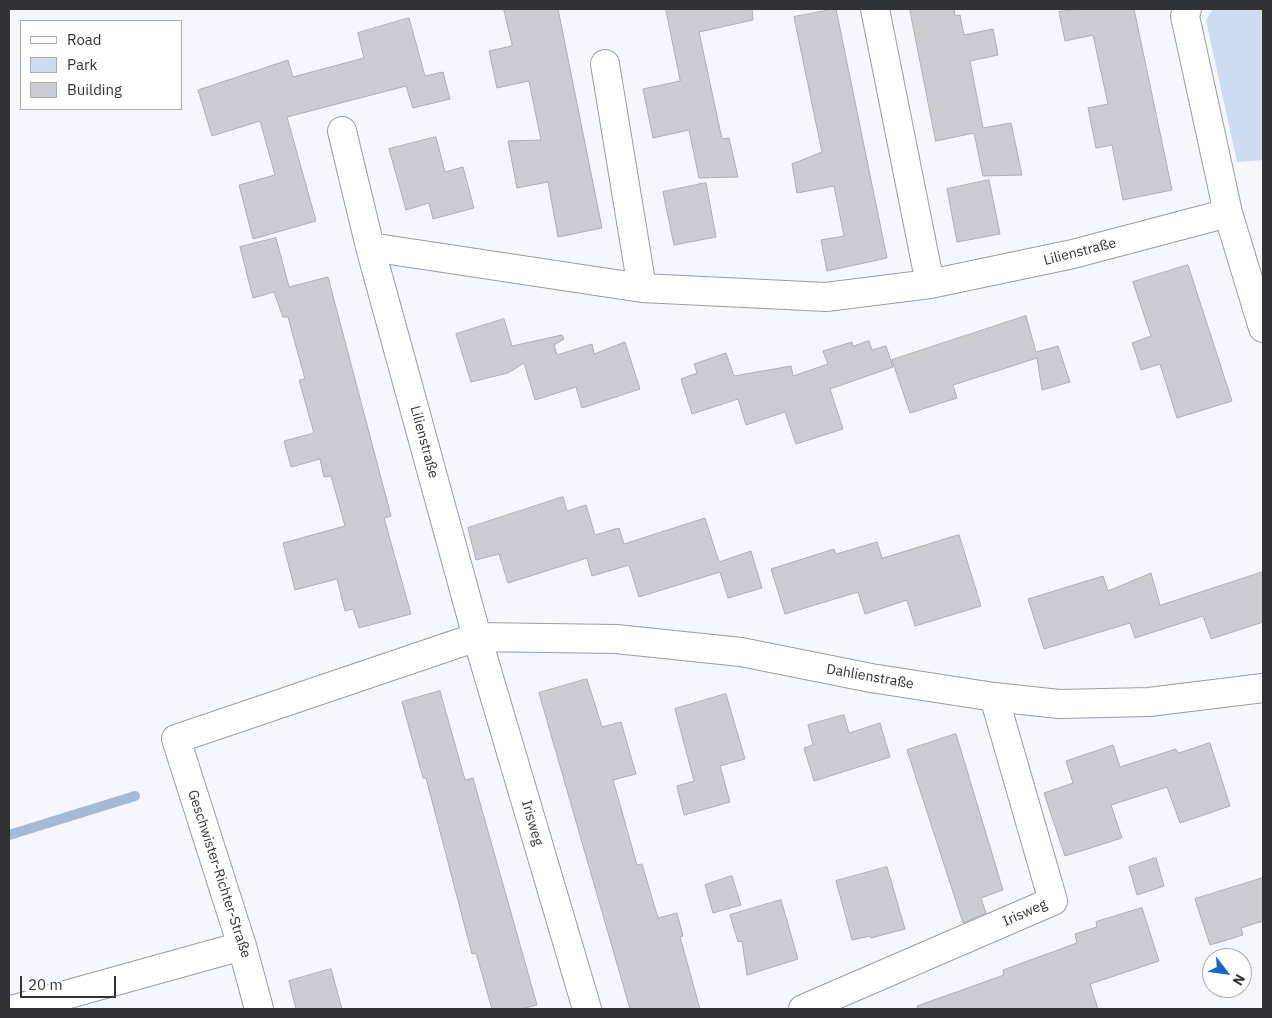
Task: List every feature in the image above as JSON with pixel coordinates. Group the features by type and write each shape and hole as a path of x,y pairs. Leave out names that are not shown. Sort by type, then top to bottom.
{"street":[{"path":"875,9 930,284"},
{"path":"1187,9 1185,16 1228,213 1263,328"},
{"path":"605,64 642,288"},
{"name":"Lilienstraße","path":"342,131 370,247 477,637"},
{"name":"Lilienstraße","path":"370,247 642,288 826,297 930,284 1074,254 1228,213"},
{"name":"Dahlienstraße","path":"176,739 477,637 616,639 741,652 871,678 994,697 1059,704 1149,702 1263,688"},
{"name":"Irisweg","path":"477,637 586,1009"},
{"name":"Irisweg","path":"803,1009 1053,901 994,697"},
{"name":"Geschwister-Richter-Straße","path":"176,739 242,946 259,1009"},
{"path":"15,1009 242,946"}],"green space":[{"path":"1213,9 1263,9 1263,160 1237,162 1206,20"}],"building":[{"path":"504,9 558,9 602,228 558,237 548,182 517,188 508,141 541,140 529,81 497,88 489,51 512,46"},
{"path":"666,9 752,9 753,20 699,32 722,139 729,138 738,177 699,178 689,130 653,138 643,89 680,81"},
{"path":"836,9 887,258 827,271 821,240 844,236 834,186 797,193 792,164 822,152 794,17"},
{"path":"910,9 954,9 955,16 960,15 964,35 993,29 998,55 970,61 983,128 1011,123 1022,175 983,176 974,133 936,141"},
{"path":"1081,9 1134,9 1172,190 1123,200 1112,145 1096,148 1088,108 1108,104 1093,35 1065,41 1059,12"},
{"path":"409,18 425,76 443,72 450,99 413,108 406,86 287,117 316,221 253,239 239,185 275,175 260,121 212,136 198,90 288,60 293,77 364,58 358,33"},
{"path":"436,137 445,172 463,167 474,208 433,219 429,203 406,210 389,149"},
{"path":"989,180 1000,234 957,242 947,189"},
{"path":"706,183 716,237 674,245 663,192"},
{"path":"276,238 289,287 328,277 391,516 384,518 411,614 359,628 353,609 345,611 337,579 295,590 283,543 345,526 331,476 324,477 320,459 291,467 284,441 314,433 299,380 305,379 288,317 283,317 274,292 253,298 240,247"},
{"path":"1188,265 1232,401 1177,418 1160,364 1141,370 1132,343 1151,336 1133,282"},
{"path":"1026,316 1036,352 1058,346 1070,382 1042,390 1037,358 953,385 957,398 910,413 892,360"},
{"path":"504,319 512,346 562,335 564,339 554,345 557,355 592,344 594,354 625,342 640,389 582,408 576,387 535,400 524,363 508,373 471,382 456,334"},
{"path":"869,341 872,350 886,346 893,367 830,389 843,429 796,444 785,412 746,425 738,399 692,414 681,379 697,373 694,364 726,353 734,376 791,366 793,376 828,364 823,351 852,342 853,346"},
{"path":"563,497 567,511 586,505 595,535 619,528 624,544 705,518 719,562 751,551 762,588 728,598 720,572 639,597 629,565 592,576 587,558 508,583 499,554 476,560 468,528"},
{"path":"959,535 981,606 915,626 907,600 865,614 858,592 785,614 771,569 834,549 836,554 877,542 882,558"},
{"path":"1263,572 1263,622 1211,639 1203,616 1135,638 1130,623 1044,649 1028,599 1103,576 1108,591 1151,573 1160,605"},
{"path":"587,679 602,727 621,722 636,774 613,780 637,865 642,864 658,918 677,913 683,936 680,937 700,1009 630,1009 539,693"},
{"path":"440,691 465,780 473,778 537,1005 521,1009 492,1009 476,953 472,954 426,778 423,778 402,702"},
{"path":"726,694 745,759 720,766 730,802 684,815 677,786 694,781 675,709"},
{"path":"844,715 849,733 880,723 890,757 814,781 804,748 813,745 808,725"},
{"path":"956,734 1003,890 981,898 986,913 963,923 907,750"},
{"path":"1210,743 1230,806 1180,823 1167,787 1111,805 1122,838 1065,856 1044,793 1073,783 1066,761 1113,745 1120,767 1176,749 1178,753"},
{"path":"1156,858 1164,886 1137,895 1129,867"},
{"path":"887,867 905,929 871,938 870,936 852,940 836,881"},
{"path":"732,876 741,905 713,913 705,885"},
{"path":"1263,878 1263,921 1241,928 1243,935 1210,945 1195,899"},
{"path":"781,900 798,959 747,975 742,941 738,942 730,915"},
{"path":"1142,908 1159,961 1090,984 1098,1009 918,1009 917,1006 1004,975 1003,970 1077,943 1075,934 1097,927 1096,922"},
{"path":"331,969 342,1009 296,1009 289,981"}],"waterway":[{"path":"9,835 135,796"}]}
